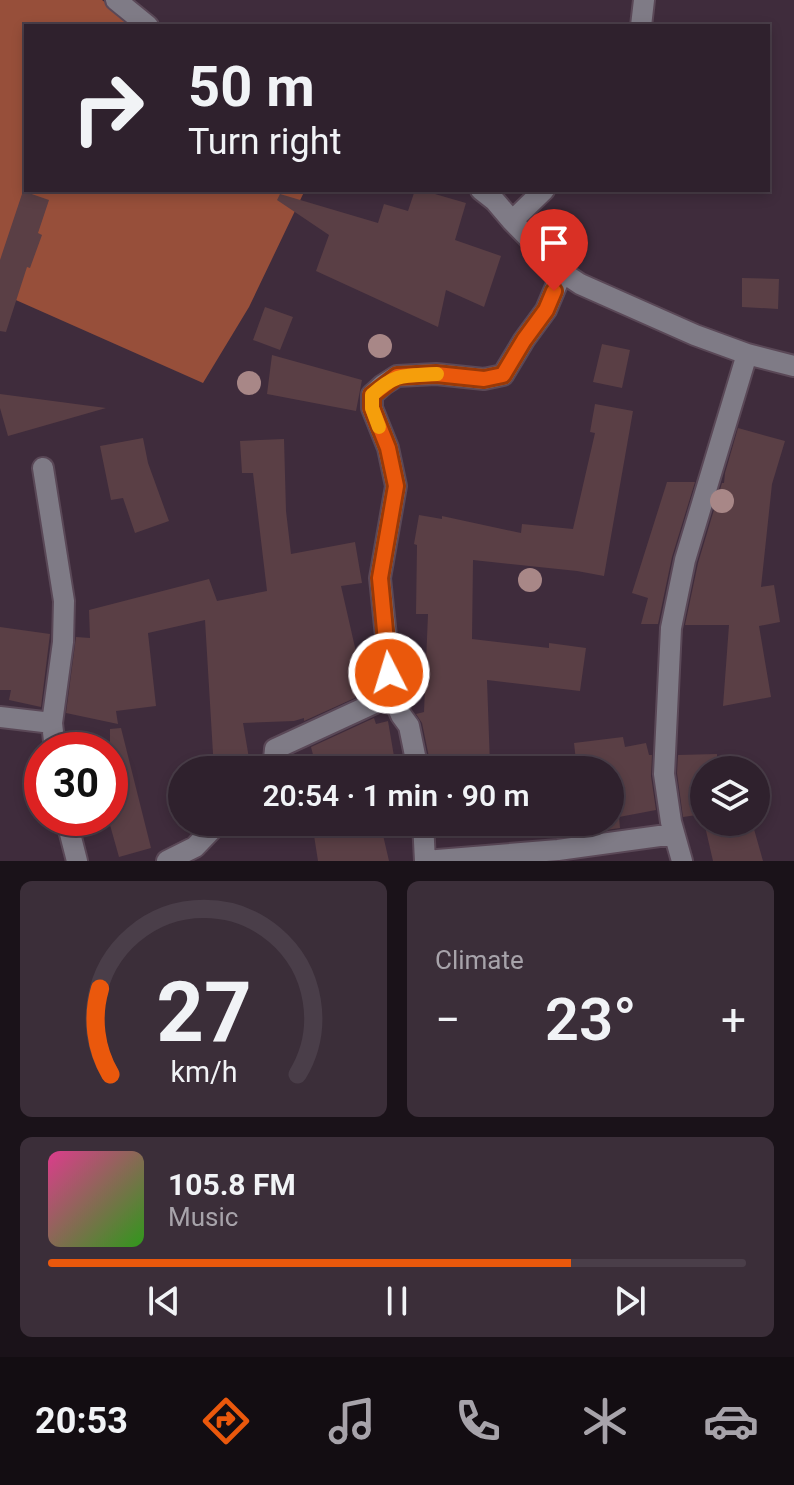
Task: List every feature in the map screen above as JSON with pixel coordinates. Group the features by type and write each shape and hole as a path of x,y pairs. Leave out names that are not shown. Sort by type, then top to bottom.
{"street":[{"path":"116,0 146,24"},
{"path":"641,24 644,0"},
{"path":"484,192 562,272 580,284 695,335 747,354 794,366"},
{"path":"512,221 542,192"},
{"path":"415,756 409,726 392,695 380,578 396,486 388,448 372,408 372,395 397,376 436,374 484,379 503,375 546,310 562,272"},
{"path":"682,861 664,774 671,628 685,560 747,354"},
{"path":"43,468 64,601 63,642 55,686 53,732"},
{"path":"274,756 275,749 392,695"},
{"path":"0,717 52,723"},
{"path":"424,836 425,861 558,850 674,834"},
{"path":"71,836 77,861"},
{"path":"167,861 195,847 206,836"}],"shaded area":[{"path":"0,0 102,0 133,24 24,24 24,192 304,192 249,307 203,383 0,293"}],"building":[{"path":"23,191 49,200 38,233 42,235 30,268 27,267 6,332 0,331 0,260"},
{"path":"414,192 428,192 466,203 455,240 501,256 484,307 446,290 438,327 316,271 329,235 277,200 280,194 378,223 384,204 408,211"},
{"path":"742,278 779,279 778,309 742,307"},
{"path":"265,307 293,317 280,350 253,340"},
{"path":"602,344 630,350 622,388 593,382"},
{"path":"272,355 362,380 356,411 267,394"},
{"path":"0,394 106,408 8,436 0,408"},
{"path":"595,404 633,411 604,576 473,560 472,639 549,648 549,643 586,648 580,691 487,680 490,756 429,756 422,723 416,714 424,712 428,614 416,614 417,545 414,544 419,515 442,519 442,516 521,533 522,524 573,529 595,433 590,432"},
{"path":"738,428 785,441 772,484 761,587 774,585 780,622 759,626 771,697 723,706 729,625 685,625 698,563"},
{"path":"143,438 148,463 169,521 135,533 123,498 111,500 100,446"},
{"path":"284,439 291,554 355,542 362,583 341,586 368,692 304,721 304,718 243,723 249,756 213,756 205,620 148,633 156,706 116,711 118,724 66,713 76,637 90,638 89,610 209,579 217,601 267,591 253,473 242,473 240,441"},
{"path":"667,482 695,482 672,557 658,624 641,624 648,598 632,593"},
{"path":"0,627 50,634 41,707 9,700 11,690 0,690"},
{"path":"374,718 376,724 388,721 394,756 313,756 311,747"},
{"path":"121,728 122,732 110,732 110,729"},
{"path":"623,737 625,747 646,743 649,755 652,755 651,776 656,810 624,816 624,756 575,756 574,743"},
{"path":"717,754 690,756 690,816 683,817 677,773 678,755"},
{"path":"128,756 151,848 119,857 113,836 128,836"},
{"path":"314,836 383,836 389,861 318,861"},
{"path":"707,836 756,836 763,861 713,861"}],"slow traffic":[{"path":"379,427 372,408 372,395 397,376 437,374"}],"route":[{"path":"389,673 380,578 396,486 388,448 372,408 372,395 397,376 436,374 484,379 503,375 546,310 554,291"}]}
